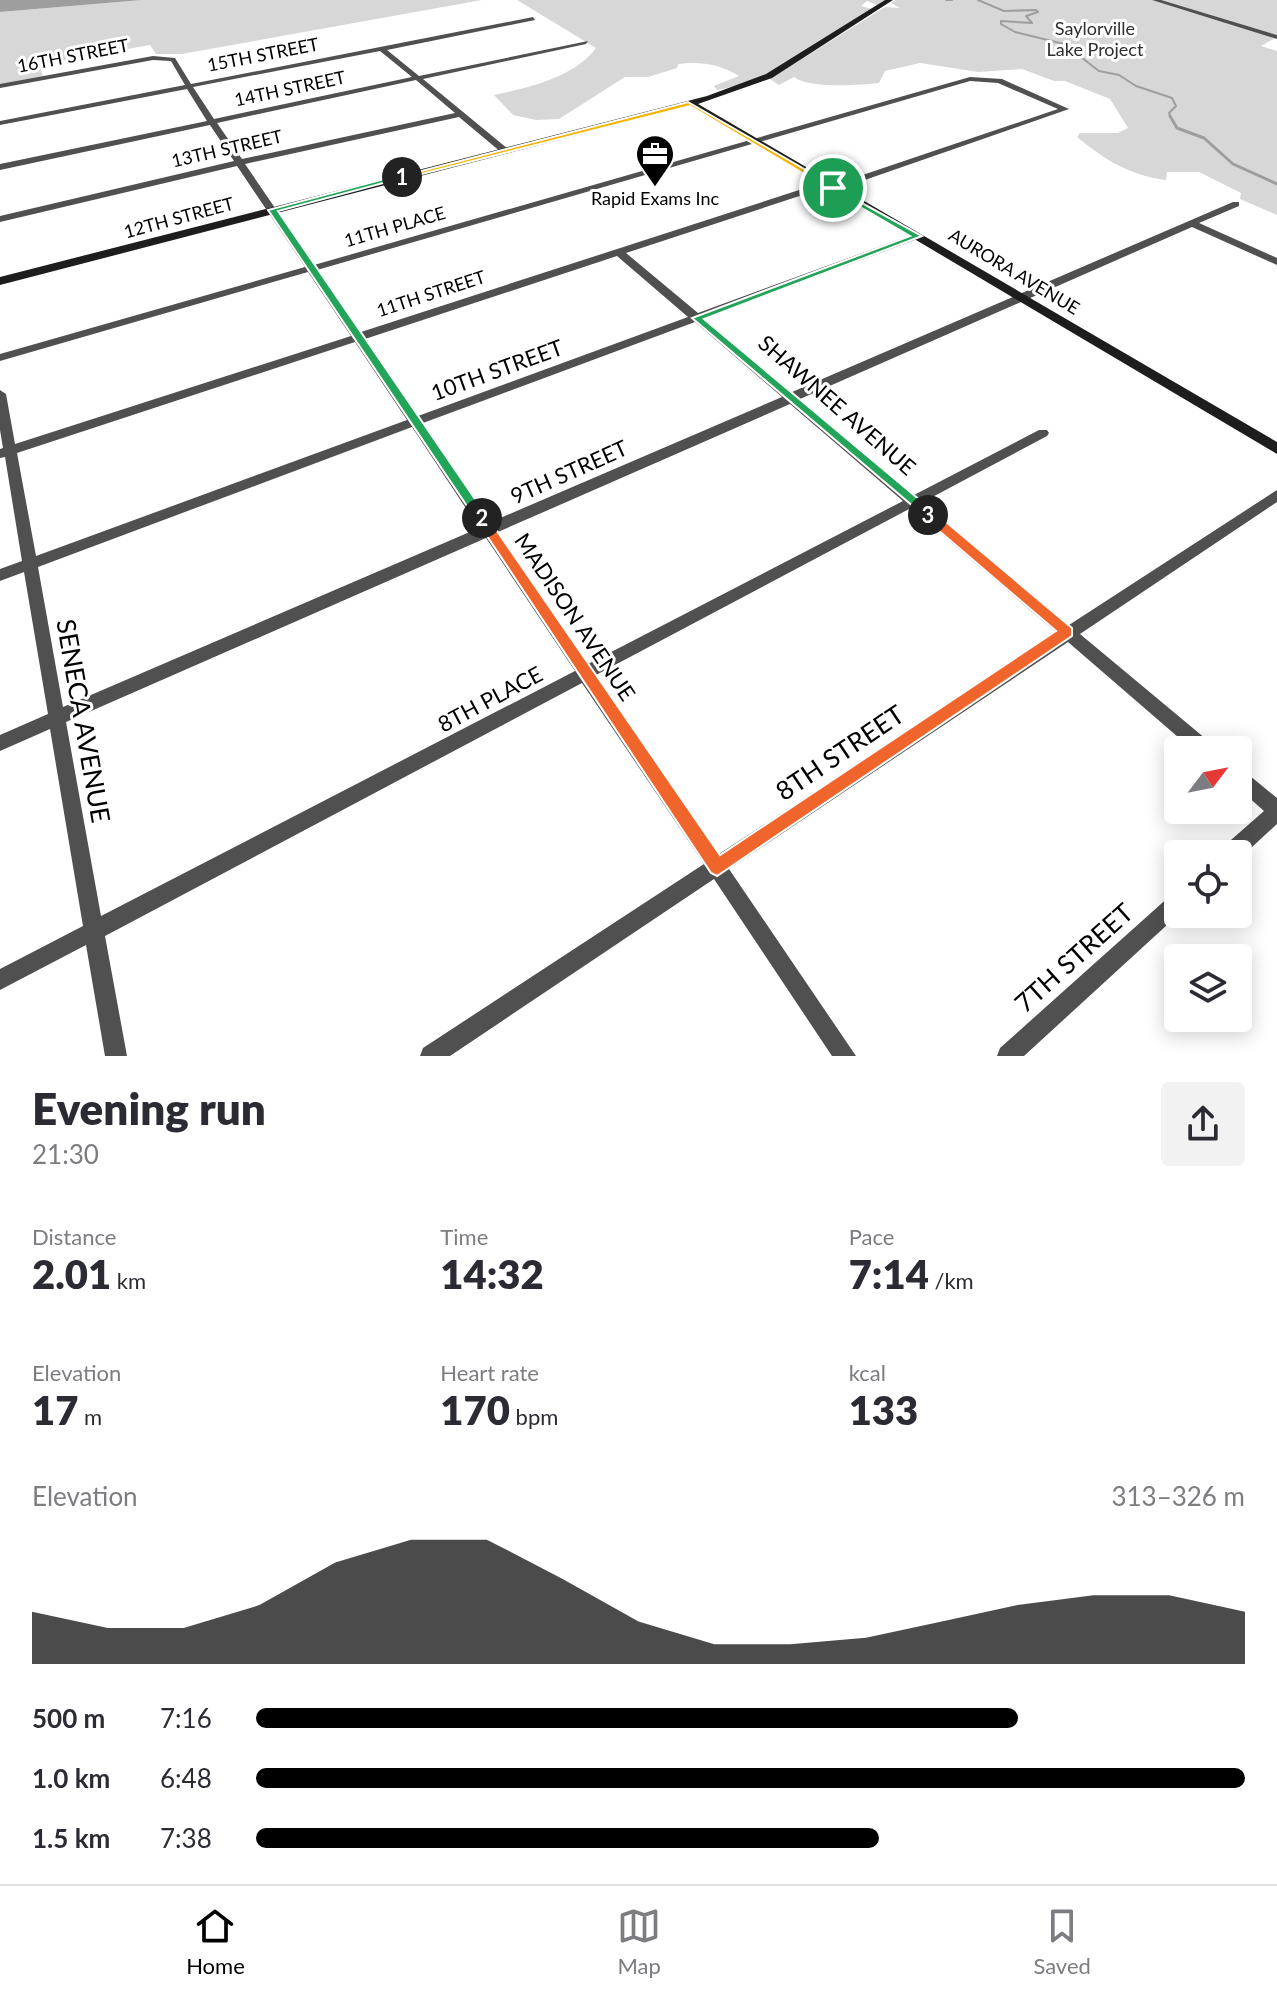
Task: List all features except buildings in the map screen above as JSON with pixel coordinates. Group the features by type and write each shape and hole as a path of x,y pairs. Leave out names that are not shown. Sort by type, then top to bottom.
{"main road":[{"name":"12TH STREET","path":"0,281 691,103 766,78 890,0"},
{"name":"AURORA AVENUE","path":"691,103 1277,449"}],"street":[{"path":"1155,0 1277,37"},
{"name":"15TH STREET","path":"0,123 533,19"},
{"name":"14TH STREET","path":"0,167 586,42"},
{"path":"381,48 505,151"},
{"name":"MADISON AVENUE","path":"153,58 173,59 845,1056"},
{"name":"16TH STREET","path":"0,86 153,58"},
{"name":"11TH PLACE","path":"0,358 970,79 999,81"},
{"name":"11TH STREET","path":"5,452 1065,109 999,81"},
{"name":"13TH STREET","path":"0,219 461,114"},
{"name":"9TH STREET","path":"0,743 1236,204"},
{"path":"1193,224 1277,262"},
{"name":"10TH STREET","path":"0,575 917,236"},
{"name":"SHAWNEE AVENUE","path":"619,252 1190,736"},
{"name":"SENECA AVENUE","path":"0,394 5,452 29,564 116,1056"},
{"name":"8TH PLACE","path":"0,980 1043,433"},
{"name":"8TH STREET","path":"431,1056 1277,495"},
{"path":"1245,840 1277,811 1252,789"},
{"name":"7TH STREET","path":"1008,1056 1164,915"}],"green space":[{"path":"142,0 482,0 182,54 156,54 150,45 39,65 43,76 0,85 0,12"},
{"path":"517,0 884,0 877,5 867,1 861,6 872,9 817,45 778,68 738,85 717,90 714,86 739,76 710,64 678,64 677,68 648,77 625,77 559,119 536,120 513,115 494,95 536,85 563,74 576,67 596,48"},
{"name":"Saylorville Lake Project","path":"895,0 1152,0 1277,37 1261,46 1277,51 1277,215 1240,199 1241,193 1199,172 1167,172 1166,180 1140,174 1108,159 1077,137 1080,133 1118,133 1128,128 1110,99 1065,81 1054,81 1022,69 978,72 920,63 885,71 879,83 822,85 794,77 779,85 770,79 885,7 900,8 891,3"},
{"path":"1159,0 1277,0 1277,35"}],"shaded area":[{"path":"0,0 142,0 0,12"}],"waterway":[{"path":"946,0 952,0"},
{"path":"978,0 1004,11 1036,10 1038,12 1026,16 1032,23 1001,21 1001,24 1015,32 1064,44 1099,71 1119,75 1136,86 1172,98 1176,106 1169,113 1171,117"},
{"path":"1171,117 1177,128 1204,138 1233,164 1277,184"}],"place":[{"name":"Rapid Exams Inc","path":"655,188"}],"route":[{"path":"691,103 833,188 917,236 697,318 1067,632 717,867 272,210 691,103"}]}
